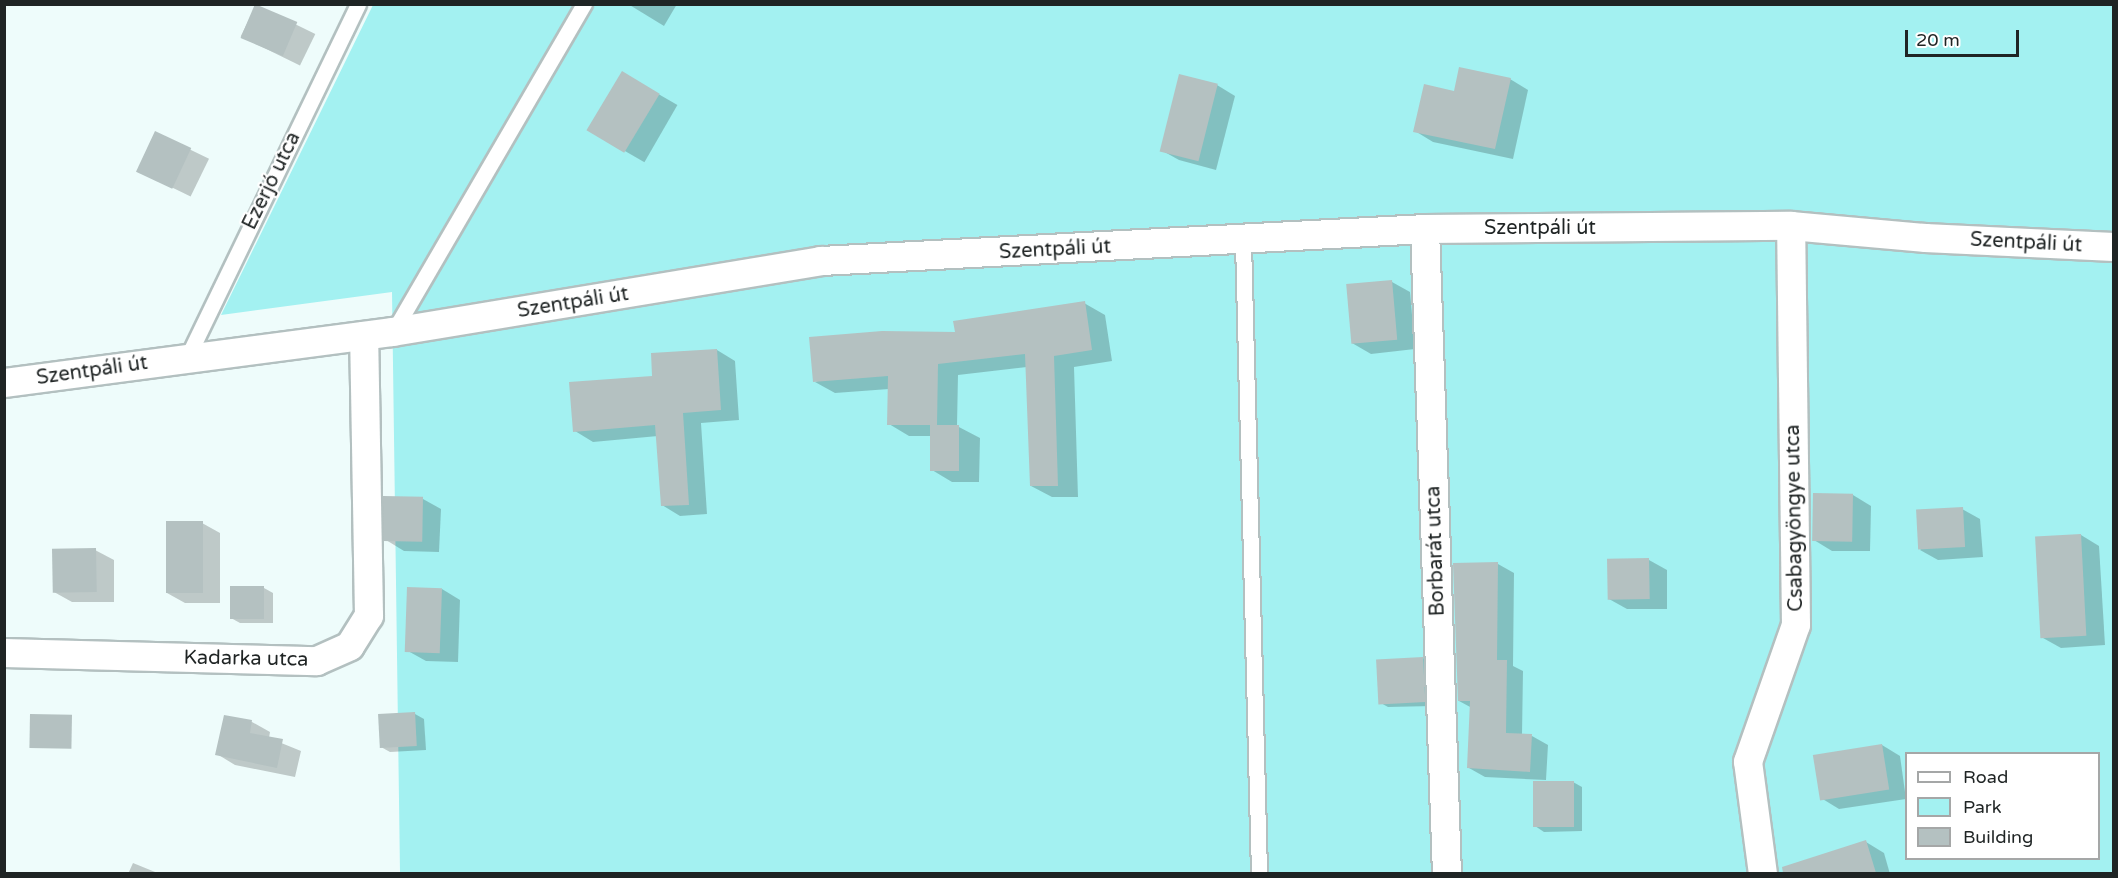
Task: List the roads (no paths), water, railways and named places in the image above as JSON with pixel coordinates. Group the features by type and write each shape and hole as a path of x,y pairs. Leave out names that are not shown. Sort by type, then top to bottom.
{"street":[{"name":"Szentpáli út","path":"4,383 393,332 821,261 1243,241 1425,229 1791,226 1925,238 2114,247"},
{"name":"Csabagyöngye utca","path":"1763,873 1748,762 1796,625 1791,226"},
{"name":"Borbarát utca","path":"1425,229 1447,873"},
{"name":"Kadarka utca","path":"4,653 317,661 350,645 369,616 364,336"}],"lane":[{"name":"Ezerjó utca","path":"187,358 358,4"},
{"path":"393,332 584,4"},
{"path":"1243,241 1259,873"}]}
